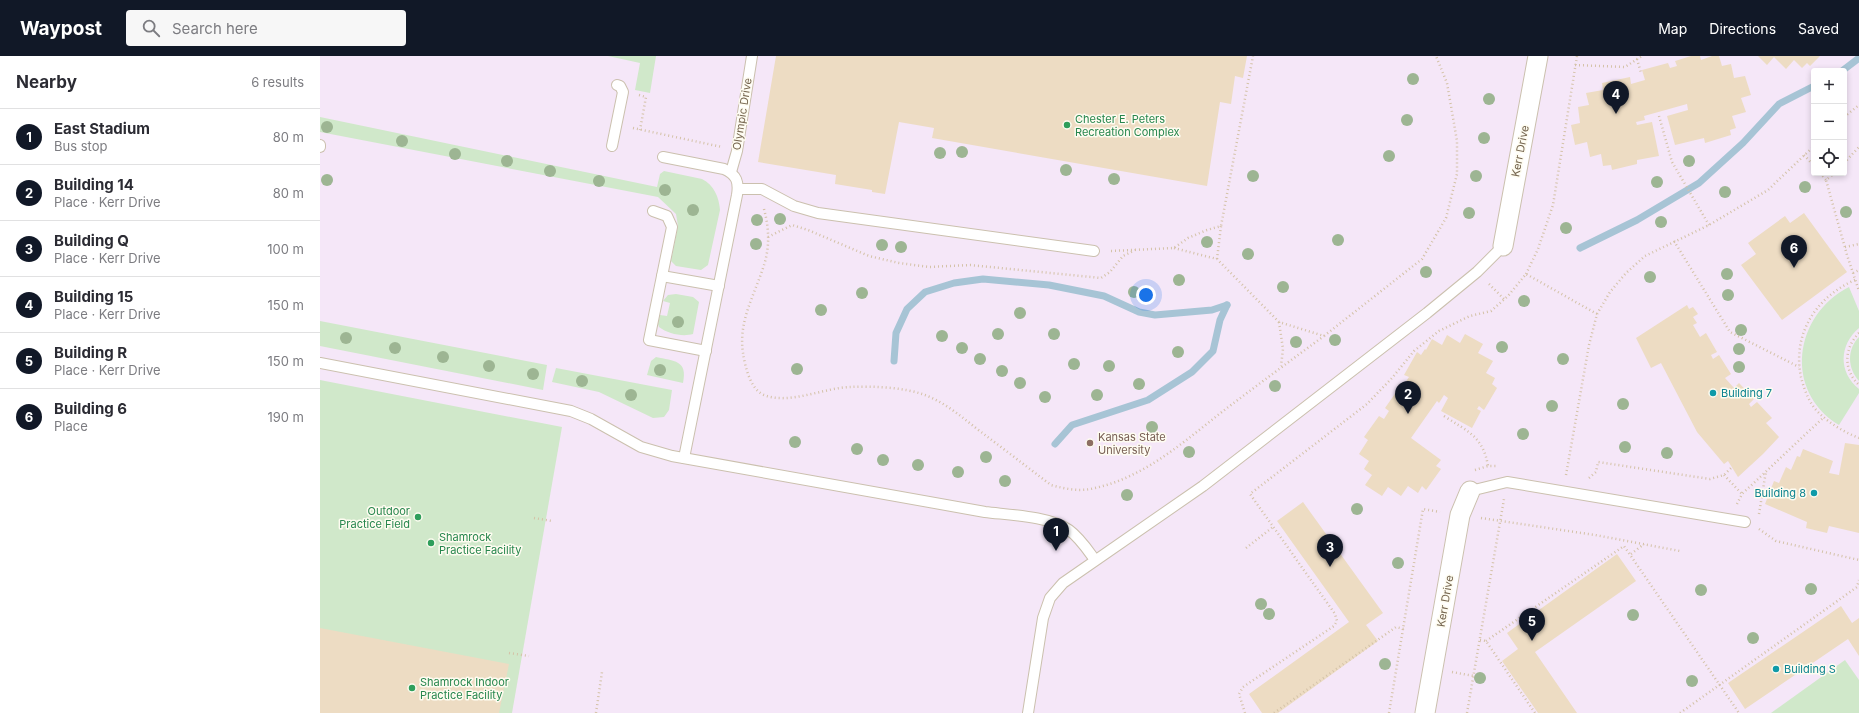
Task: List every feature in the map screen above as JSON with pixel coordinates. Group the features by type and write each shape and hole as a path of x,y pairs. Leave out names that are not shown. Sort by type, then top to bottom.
{"street":[{"name":"Kerr Drive","path":"1503,246 1538,56"},
{"name":"Kerr Drive","path":"1425,713 1460,515 1470,483"}],"lane":[{"name":"Olympic Drive","path":"731,172 737,151 752,56"},
{"path":"612,146 623,92 620,86 617,85"},
{"path":"663,157 724,169 731,172 738,182 738,189 684,458"},
{"path":"738,189 762,189 794,206 818,214 1094,251"},
{"path":"653,212 667,216 672,226 649,340 706,352"},
{"path":"1028,713 1043,618 1050,598 1063,583 1203,486 1428,313 1477,272 1503,246"},
{"path":"662,276 719,286"},
{"path":"320,363 571,411 591,419 641,447 684,458 969,509 1034,518 1068,529 1079,538 1095,560"},
{"path":"1470,483 1507,482 1745,522"}],"path":[{"path":"1216,259 1253,56"},
{"path":"764,208 768,237 764,265 750,301 743,326 743,352 747,371 753,386 762,394 776,399 849,387 884,387 924,395 950,409 1051,485 1078,490 1096,488 1120,480 1146,468 1324,336 1422,259 1446,218 1457,174 1457,141 1446,84 1436,56"},
{"path":"1243,712 1240,694 1243,687 1334,626 1337,621 1335,614 1250,494 1366,404 1392,378 1414,350 1439,331 1470,316 1491,311 1526,274 1538,249 1553,205 1577,56"},
{"path":"1575,65 1625,67 1642,56"},
{"path":"1637,59 1641,73"},
{"path":"634,94 646,97 640,130"},
{"path":"1847,115 1859,105"},
{"path":"1659,116 1666,147 1680,179 1709,225"},
{"path":"627,127 724,148"},
{"path":"1847,160 1859,147"},
{"path":"1566,475 1588,345 1597,314 1610,292 1626,273 1645,256 1709,225 1768,190 1811,149"},
{"path":"1804,155 1811,163"},
{"path":"1823,176 1826,180 1859,291"},
{"path":"1826,180 1831,176"},
{"path":"768,237 792,225 808,230 869,256 899,263 929,267 977,265 1101,278 1110,272 1123,256 1135,250"},
{"path":"1174,248 1188,238 1221,226"},
{"path":"1674,241 1730,332 1799,367"},
{"path":"1845,247 1859,244"},
{"path":"1094,251 1174,248 1216,259 1278,322 1324,336"},
{"path":"1853,272 1859,270"},
{"path":"1477,272 1504,299"},
{"path":"1526,274 1597,314"},
{"path":"1855,280 1842,285 1823,301 1807,321 1799,347 1799,367 1804,388 1817,412 1834,426 1859,438"},
{"path":"1278,322 1283,349 1281,367"},
{"path":"1859,333 1853,339 1848,348 1846,359 1848,370 1859,385"},
{"path":"1444,416 1476,436 1486,454 1488,466"},
{"path":"1729,519 1742,494 1824,417"},
{"path":"1587,480 1596,472 1598,462 1710,479 1724,475 1733,466"},
{"path":"1467,713 1510,467 1488,466 1475,470 1470,483"},
{"path":"1757,528 1766,470"},
{"path":"1562,475 1571,476"},
{"path":"1724,475 1742,494"},
{"path":"1439,512 1443,507"},
{"path":"1389,713 1423,509 1500,520 1680,551"},
{"path":"534,518 552,521"},
{"path":"1745,522 1776,540 1859,560"},
{"path":"1246,548 1273,527"},
{"path":"1631,554 1644,544"},
{"path":"1480,640 1486,641 1624,546 1631,554 1719,686 1739,713"},
{"path":"1680,713 1858,588 1859,580"},
{"path":"1274,713 1396,627 1404,629"},
{"path":"1486,641 1536,713"},
{"path":"509,653 529,656"},
{"path":"596,713 602,672"}],"shaded area":[{"name":"Kansas State University","path":"320,56 1859,56 1859,713 320,713"}],"green space":[{"path":"608,56 656,56 650,93 635,90 640,63"},
{"path":"320,117 657,187 660,174 664,171 702,179 713,188 720,210 708,265 701,270 676,266 671,261 678,226 676,214 658,197 320,132"},
{"path":"1849,287 1859,311 1859,328 1848,342 1845,350 1844,367 1847,375 1859,389 1859,393 1839,425 1821,410 1809,393 1803,374 1802,354 1807,334 1816,316 1830,300"},
{"path":"676,294 693,297 699,302 693,334 676,334 659,327 658,324 660,315 667,316 670,303 663,301 668,295"},
{"path":"320,321 547,365 543,390 320,346"},
{"path":"1859,337 1859,381 1852,370 1850,359 1852,347"},
{"path":"656,357 678,363 683,370 683,383 647,375 651,361"},
{"path":"556,368 672,390 669,410 664,417 653,418 599,392 552,382"},
{"name":"Shamrock Practice Facility","path":"320,380 562,427 512,713 320,713"},
{"path":"1845,660 1859,680 1859,713 1771,713"}],"building":[{"name":"Chester E. Peters Recreation Complex","path":"776,56 1247,56 1243,78 1235,76 1231,104 1220,102 1207,186 932,138 934,128 899,122 885,194 872,192 872,190 835,184 836,175 758,162"},
{"path":"1691,56 1700,56 1701,60 1712,56 1719,56 1722,66 1731,64 1734,78 1745,76 1751,95 1741,98 1746,112 1732,116 1736,128 1730,130 1731,135 1705,143 1704,138 1675,145 1667,116 1688,110 1687,104 1644,116 1645,120 1636,122 1637,125 1652,122 1659,156 1637,160 1637,164 1612,170 1611,165 1603,166 1601,154 1590,157 1587,142 1575,145 1571,125 1580,123 1578,107 1589,105 1586,93 1603,90 1602,83 1630,77 1631,84 1645,80 1642,70 1668,63 1670,68 1677,66 1675,61"},
{"path":"1758,56 1820,56 1810,66 1807,63 1802,68 1794,60 1786,69 1774,57 1767,65"},
{"path":"1804,213 1847,272 1782,320 1741,265 1756,254 1748,243 1785,216 1790,223"},
{"name":"Building 7","path":"1687,305 1689,309 1693,307 1698,314 1693,317 1697,323 1693,325 1700,337 1706,333 1717,352 1711,355 1713,359 1719,355 1731,374 1725,378 1734,388 1739,383 1754,399 1749,404 1751,407 1757,402 1772,418 1766,423 1779,437 1738,477 1728,461 1724,464 1697,432 1661,363 1651,368 1636,338"},
{"path":"1465,334 1483,344 1478,353 1493,361 1486,373 1495,378 1492,384 1497,388 1484,410 1479,406 1477,409 1481,411 1472,428 1441,411 1448,398 1444,395 1439,403 1437,401 1411,438 1441,460 1436,466 1441,469 1426,490 1422,486 1418,493 1408,486 1401,496 1388,487 1382,496 1365,485 1372,475 1364,469 1369,461 1359,454 1368,440 1364,437 1379,416 1384,419 1389,411 1385,408 1399,388 1405,392 1410,386 1405,383 1409,377 1404,375 1417,352 1421,355 1425,349 1426,350 1432,339 1442,345 1447,335 1460,343"},
{"name":"Building 8","path":"1845,443 1859,445 1859,533 1829,526 1827,533 1806,528 1807,522 1765,504 1774,481 1779,483 1786,467 1791,470 1797,456 1800,457 1803,449 1833,461 1829,473 1839,475"},
{"path":"1303,502 1383,613 1366,625 1378,641 1278,713 1262,713 1249,694 1349,622 1277,521"},
{"path":"1617,554 1636,581 1535,652 1577,713 1538,713 1502,661 1518,649 1507,633"},
{"name":"Building S","path":"1841,606 1852,623 1859,618 1859,656 1848,639 1745,709 1728,683"},
{"name":"Shamrock Indoor Practice Facility","path":"320,628 509,664 499,713 320,713"}],"waterway":[{"path":"1846,68 1859,58"},
{"path":"1580,248 1637,220 1699,183 1743,143 1779,104 1811,88"},
{"path":"894,361 896,333 907,309 925,292 954,283 983,279 1049,285 1104,296 1139,312 1155,315 1212,310 1227,305"},
{"path":"1055,444 1072,425 1148,400 1192,372 1213,351 1220,320 1227,305"}],"place":[{"name":"Building 15","path":"1616,114"},
{"name":"Chester E. Peters Recreation Complex","path":"1067,125"},
{"name":"Building 6","path":"1794,268"},
{"name":"Building 7","path":"1713,393"},
{"name":"Building 14","path":"1408,414"},
{"name":"Kansas State University","path":"1090,443"},
{"name":"Building 8","path":"1814,493"},
{"name":"Outdoor Practice Field","path":"418,517"},
{"name":"Shamrock Practice Facility","path":"431,543"},
{"name":"East Stadium","path":"1056,551"},
{"name":"Building Q","path":"1330,567"},
{"name":"Building R","path":"1532,641"},
{"name":"Building S","path":"1776,669"},
{"name":"Shamrock Indoor Practice Facility","path":"412,688"}]}
